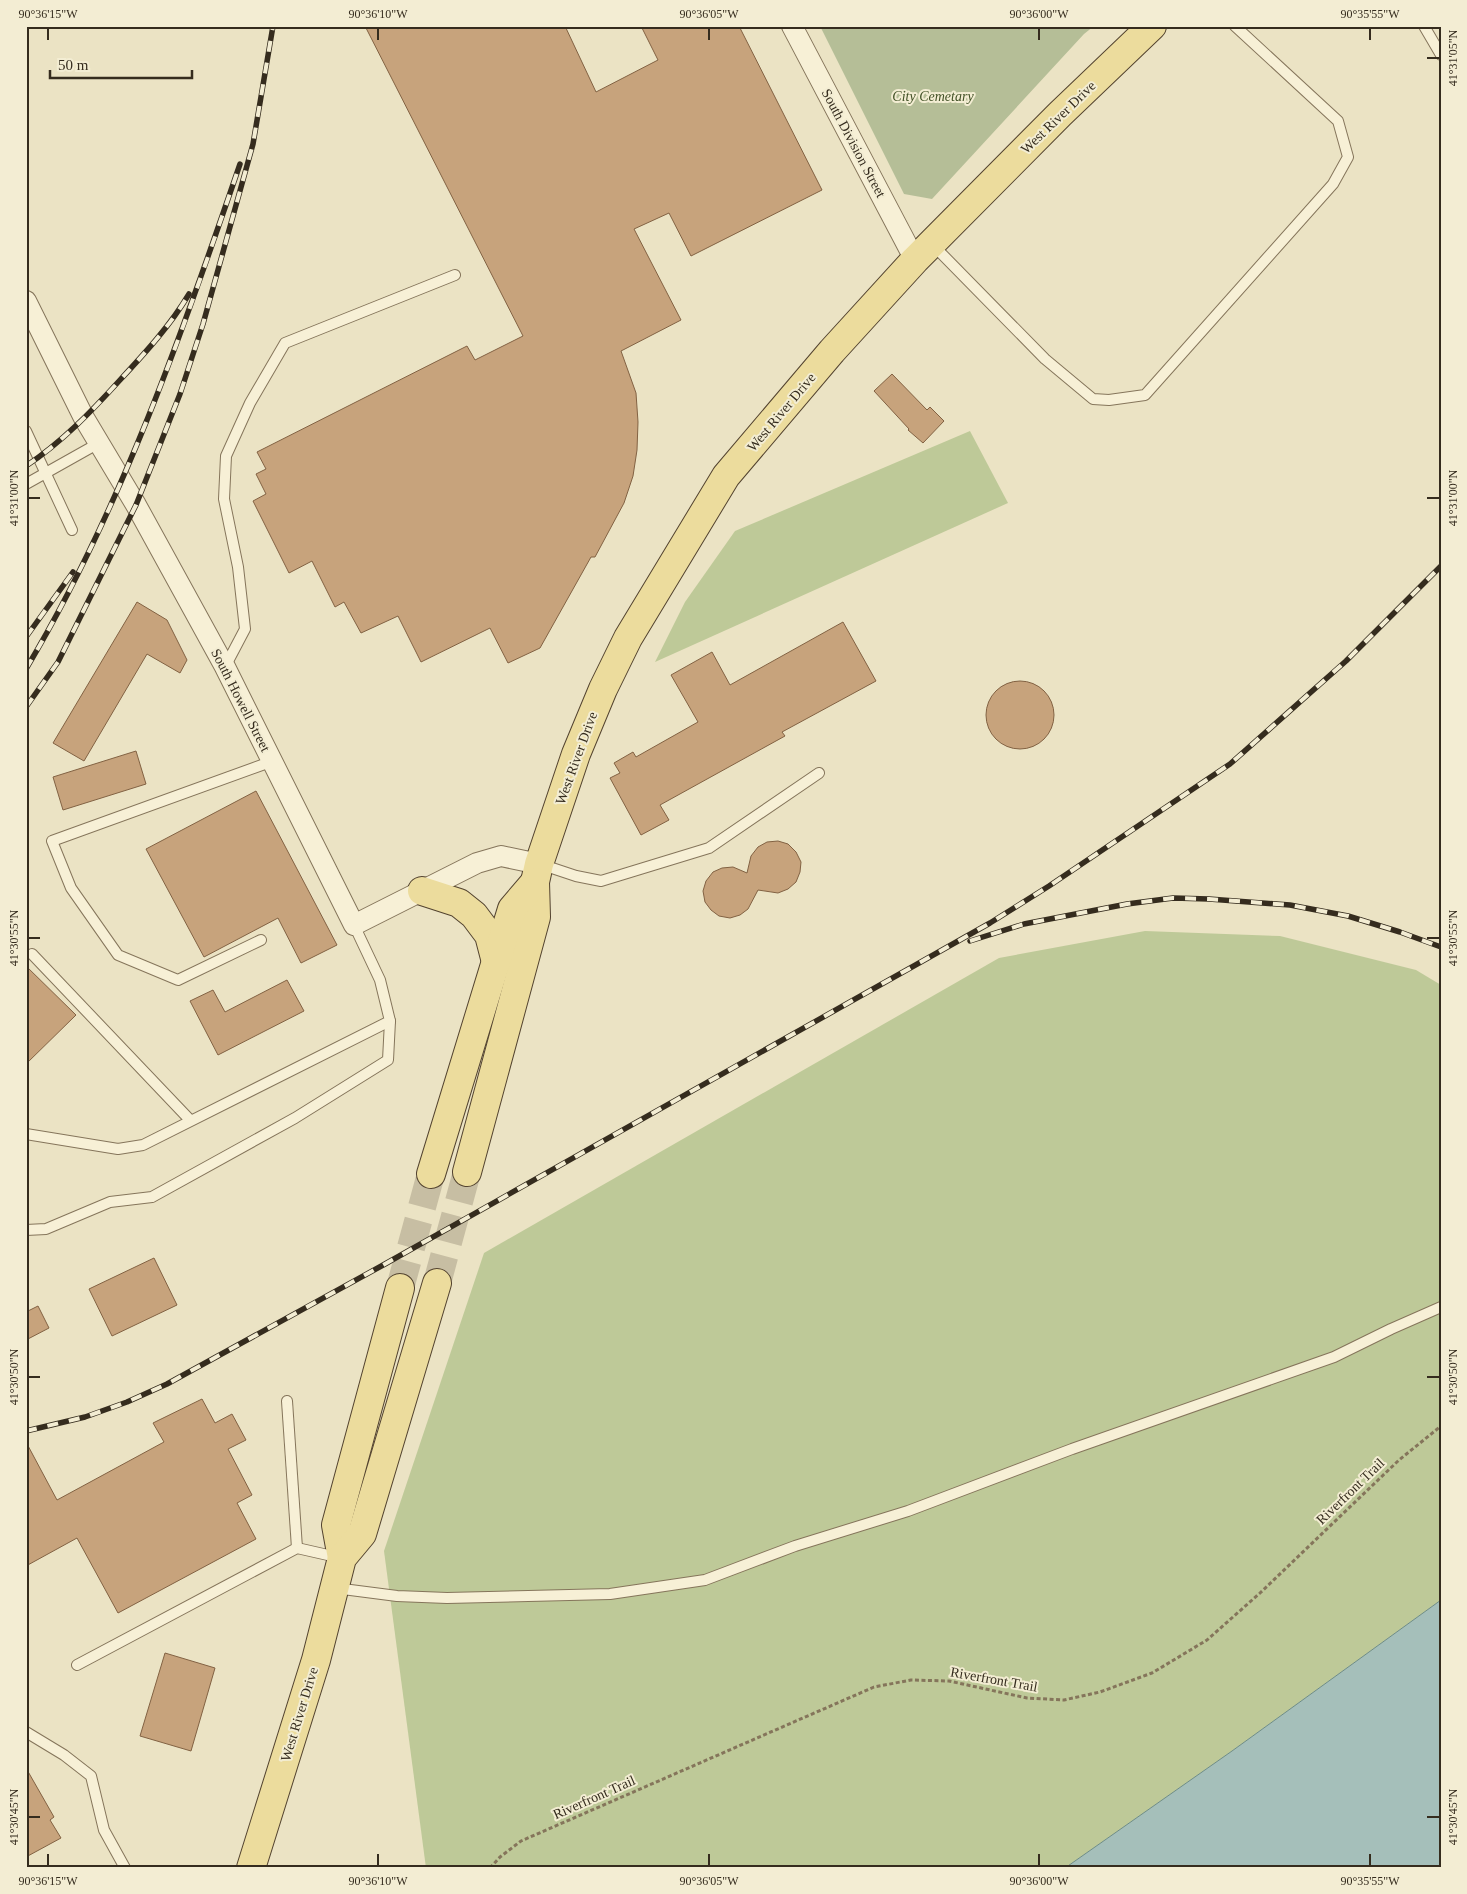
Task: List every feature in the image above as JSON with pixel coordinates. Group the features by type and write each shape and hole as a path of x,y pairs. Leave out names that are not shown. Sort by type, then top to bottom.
{"main road":[{"name":"West River Drive","path":"431,1174 512,909 537,873 576,754 607,681 628,638 726,476 832,351 923,251 1060,114 1152,26"},
{"name":"West River Drive","path":"467,1172 536,917 537,873"},
{"path":"422,891 459,903 474,914 489,935 496,962"},
{"name":"West River Drive","path":"251,1868 316,1660 342,1558 362,1534 437,1283"},
{"name":"West River Drive","path":"342,1558 336,1526 400,1288"}],"street":[{"name":"South Division Street","path":"792,26 923,251"},
{"name":"South Howell Street","path":"26,300 84,418 136,505 225,667 354,925"},
{"path":"354,925 477,863 501,856 537,873"}],"lane":[{"path":"923,251 1092,399 1109,400 1145,395 1333,184 1348,157 1338,121 1235,26"},
{"path":"1424,26 1441,54"},
{"path":"225,667 244,629 238,567 224,499 226,456 250,403 285,343 455,275"},
{"path":"26,431 72,530"},
{"path":"26,484 99,444"},
{"path":"261,940 178,980 118,955 71,888 52,841 273,761"},
{"path":"537,873 576,876 601,881 709,848 819,773"},
{"path":"26,1230 46,1230 110,1202 152,1197 295,1118 388,1060 390,1021 380,980 354,925"},
{"path":"32,954 190,1120"},
{"path":"26,1134 118,1149 143,1145 390,1021"},
{"path":"333,1588 397,1596 446,1598 610,1594 705,1580 795,1546 908,1511 1072,1449 1334,1357 1391,1329 1441,1308"},
{"path":"287,1401 297,1548"},
{"path":"77,1665 297,1548 342,1558"},
{"path":"26,1732 64,1755 91,1776 104,1830 125,1868"}],"path":[{"name":"Riverfront Trail","path":"490,1868 500,1857 521,1841 874,1687 911,1680 949,1681 1027,1698 1064,1700 1100,1692 1152,1673 1207,1640 1260,1593 1399,1460 1441,1426"}],"green space":[{"name":"City Cemetary","path":"820,26 1094,26 1084,34 932,199 904,194"},
{"path":"970,431 1008,503 655,662 685,602 735,531"},
{"path":"1145,931 1280,936 1416,970 1441,985 1441,1600 1232,1751 1065,1868 426,1868 384,1551 484,1253 999,958"}],"water":[{"path":"1441,1600 1441,1868 1065,1868 1232,1751"}],"building":[{"path":"365,26 565,26 596,92 658,60 641,26 739,26 822,190 691,256 669,213 634,229 681,320 621,351 636,393 638,422 637,450 633,476 624,503 595,557 591,557 540,648 508,663 490,628 421,662 398,616 361,633 344,602 335,607 312,561 289,573 253,501 266,494 256,474 266,469 257,452 467,346 475,360 523,336"},
{"path":"892,374 927,410 930,407 944,421 923,443 908,430 874,391"},
{"path":"137,602 167,620 187,660 180,673 147,654 84,761 53,743"},
{"path":"843,622 876,681 782,732 785,736 660,805 669,820 641,835 610,778 620,773 614,763 633,752 636,757 698,722 671,675 712,652 730,685"},
{"path":"1013,681 1027,681 1039,686 1049,696 1054,708 1054,722 1049,734 1039,744 1027,749 1013,749 1001,744 991,734 986,722 986,708 991,696 1001,686"},
{"path":"136,751 146,784 63,810 53,777"},
{"path":"256,791 337,945 301,963 278,918 204,957 146,849"},
{"path":"778,841 788,844 796,852 801,862 796,882 788,889 778,893 758,890 748,909 740,915 730,918 719,916 711,910 705,902 703,891 706,881 713,872 722,868 733,867 747,873 751,856 758,847 767,842"},
{"path":"26,966 76,1015 26,1064"},
{"path":"287,980 304,1011 218,1055 190,1001 213,990 225,1012"},
{"path":"154,1258 177,1305 112,1336 89,1289"},
{"path":"38,1306 49,1328 26,1340 26,1312"},
{"path":"202,1399 215,1423 232,1414 246,1440 228,1449 252,1495 237,1503 256,1539 118,1613 77,1538 26,1566 26,1442 57,1500 164,1442 153,1423"},
{"path":"165,1653 215,1668 191,1751 140,1736"},
{"path":"26,1768 54,1817 50,1820 61,1838 26,1857"}],"tunnel":[{"path":"437,1283 467,1172"},
{"path":"400,1288 431,1174"}],"railway":[{"path":"26,707 58,662 136,505 180,394 203,324 253,144 273,26"},
{"path":"26,669 60,609 91,548 146,422 195,294 240,164"},
{"path":"26,466 64,437 98,404 157,339 189,294"},
{"path":"26,1431 85,1417 127,1402 167,1384 385,1264 990,923 1049,886 1230,764 1346,661 1441,566"},
{"path":"26,637 73,572"},
{"path":"970,941 1024,924 1127,904 1173,898 1290,905 1348,916 1441,947"}]}
